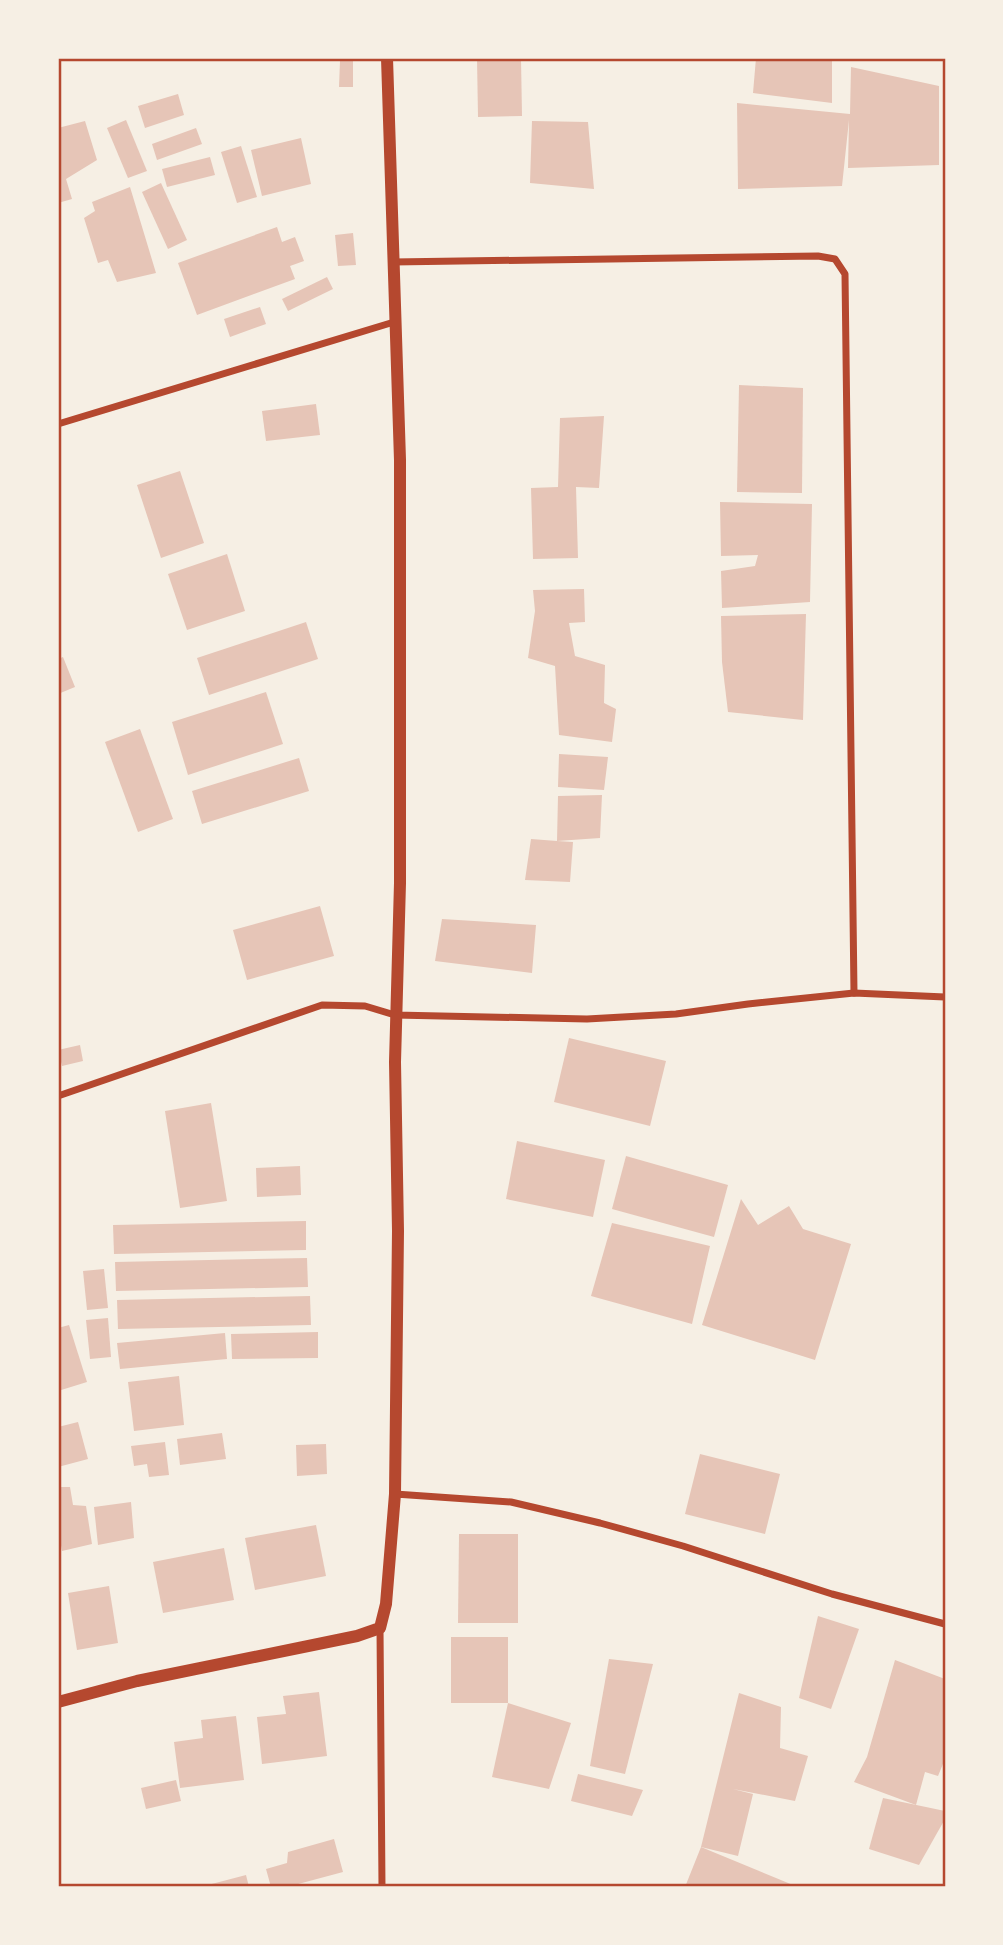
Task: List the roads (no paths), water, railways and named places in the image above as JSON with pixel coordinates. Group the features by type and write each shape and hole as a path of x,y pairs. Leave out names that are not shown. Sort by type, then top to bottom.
{"street":[{"path":"382,1887 380,1628 386,1604 395,1494 398,1231 395,1015 400,883 400,460 387,58"},
{"path":"392,262 818,256 835,260 845,274 854,993"},
{"path":"58,424 394,322"},
{"path":"58,1096 322,1005 365,1006 395,1015 600,1018 676,1014 854,993 945,997"},
{"path":"395,1494 511,1502 562,1514 683,1546 832,1594 945,1624"},
{"path":"58,1702 137,1681 357,1636 380,1628"}]}
